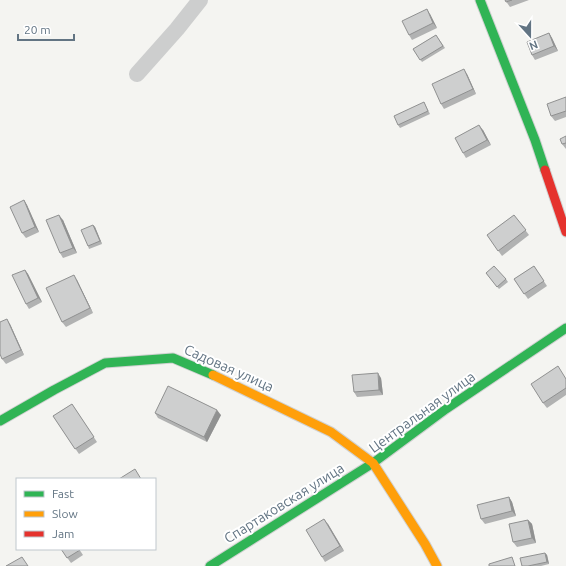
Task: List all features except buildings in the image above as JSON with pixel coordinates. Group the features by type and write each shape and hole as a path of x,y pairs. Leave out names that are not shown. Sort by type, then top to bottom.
{"street":[{"path":"137,74 177,29 200,0"},
{"path":"480,0 535,140 566,232"},
{"name":"Центральная улица","path":"437,566 425,544 373,463 446,408 566,328"},
{"name":"Садовая улица","path":"0,421 105,363 173,358 233,384 331,432 373,463"},
{"name":"Спартаковская улица","path":"210,566 373,463"}],"traffic: fast":[{"path":"480,0 535,140 545,170"},
{"path":"210,566 373,463 446,409 566,328"},
{"path":"0,421 105,363 173,358 213,375"}],"traffic: slow":[{"path":"213,375 331,432 373,463 425,544 437,566"}],"traffic: jam":[{"path":"545,170 566,232"}]}
